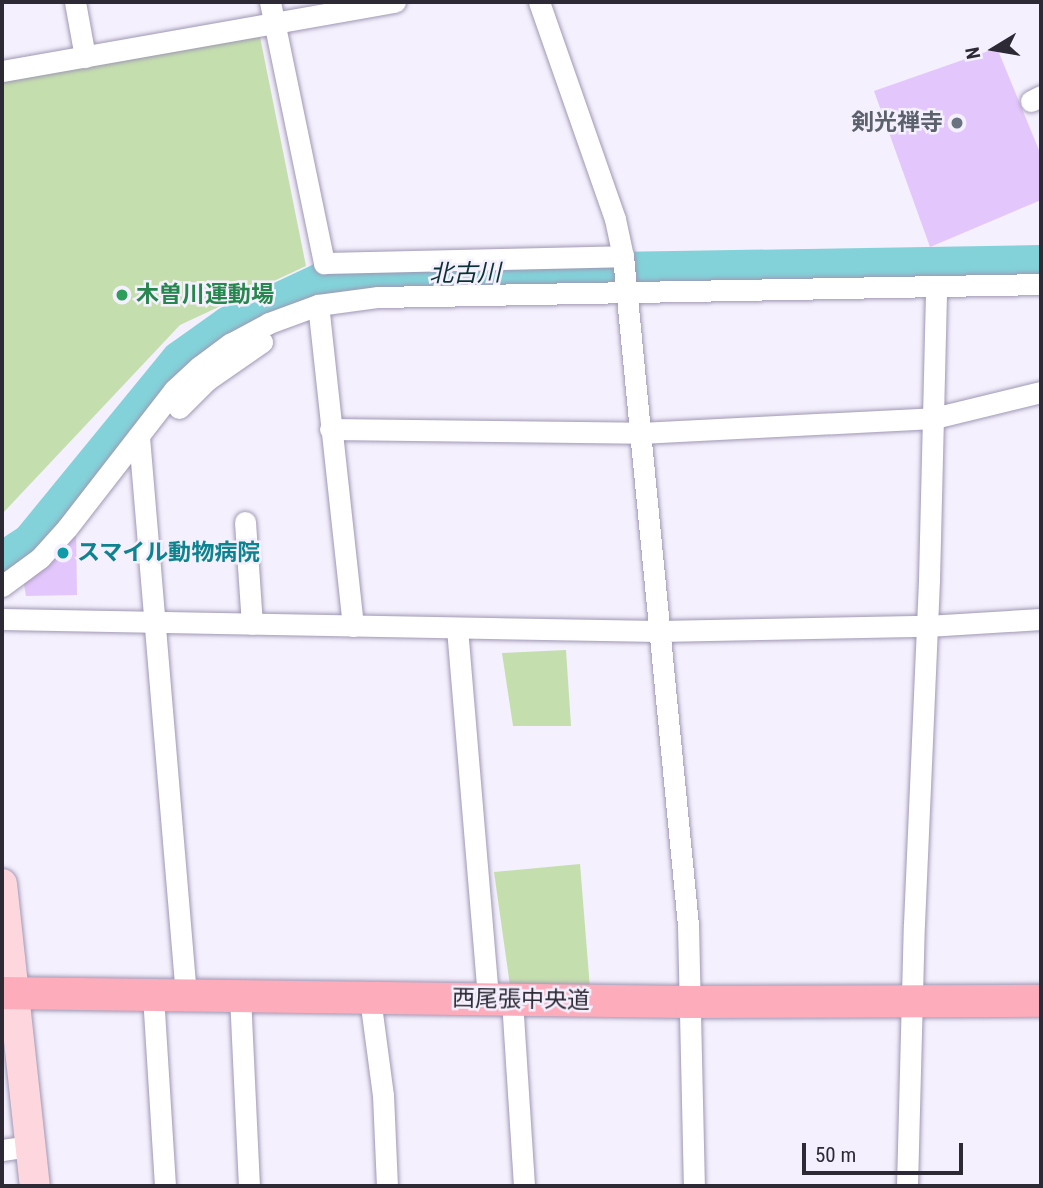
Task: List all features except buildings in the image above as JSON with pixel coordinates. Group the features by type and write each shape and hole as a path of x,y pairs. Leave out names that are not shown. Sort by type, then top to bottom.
{"main road":[{"name":"西尾張中央道","path":"9,993 690,1002 1041,1001"}],"street":[{"path":"75,2 85,57"},
{"path":"270,2 324,263 624,259"},
{"path":"2,71 395,2"},
{"path":"538,2 615,219 624,259 688,925 694,1186"},
{"path":"2,586 40,558 174,390 230,344 269,323 379,297 627,290 1041,284"},
{"path":"906,1186 934,418 936,286"},
{"path":"179,408 208,380 254,346 319,313"},
{"path":"319,313 353,626"},
{"path":"330,429 640,433 934,418 1041,392"},
{"path":"139,437 186,995"},
{"path":"245,523 252,624"},
{"path":"2,619 659,631 927,626 1041,619"},
{"path":"457,628 524,1186"},
{"path":"2,884 16,1148 35,1186"},
{"path":"153,995 165,1186"},
{"path":"240,996 249,1186"},
{"path":"370,998 383,1095 387,1186"}],"green space":[{"name":"木曽川運動場","path":"258,27 306,266 180,325 2,514 2,71"},
{"path":"566,650 571,726 513,726 502,653"},
{"path":"580,864 591,1001 512,1000 494,872"}],"waterway":[{"name":"北古川","path":"2,561 31,542 180,360 229,325 321,282 374,275 1041,264"}],"place":[{"name":"剣光禅寺","path":"957,123"},
{"name":"木曽川運動場","path":"122,295"},
{"name":"スマイル動物病院","path":"63,553"}]}
